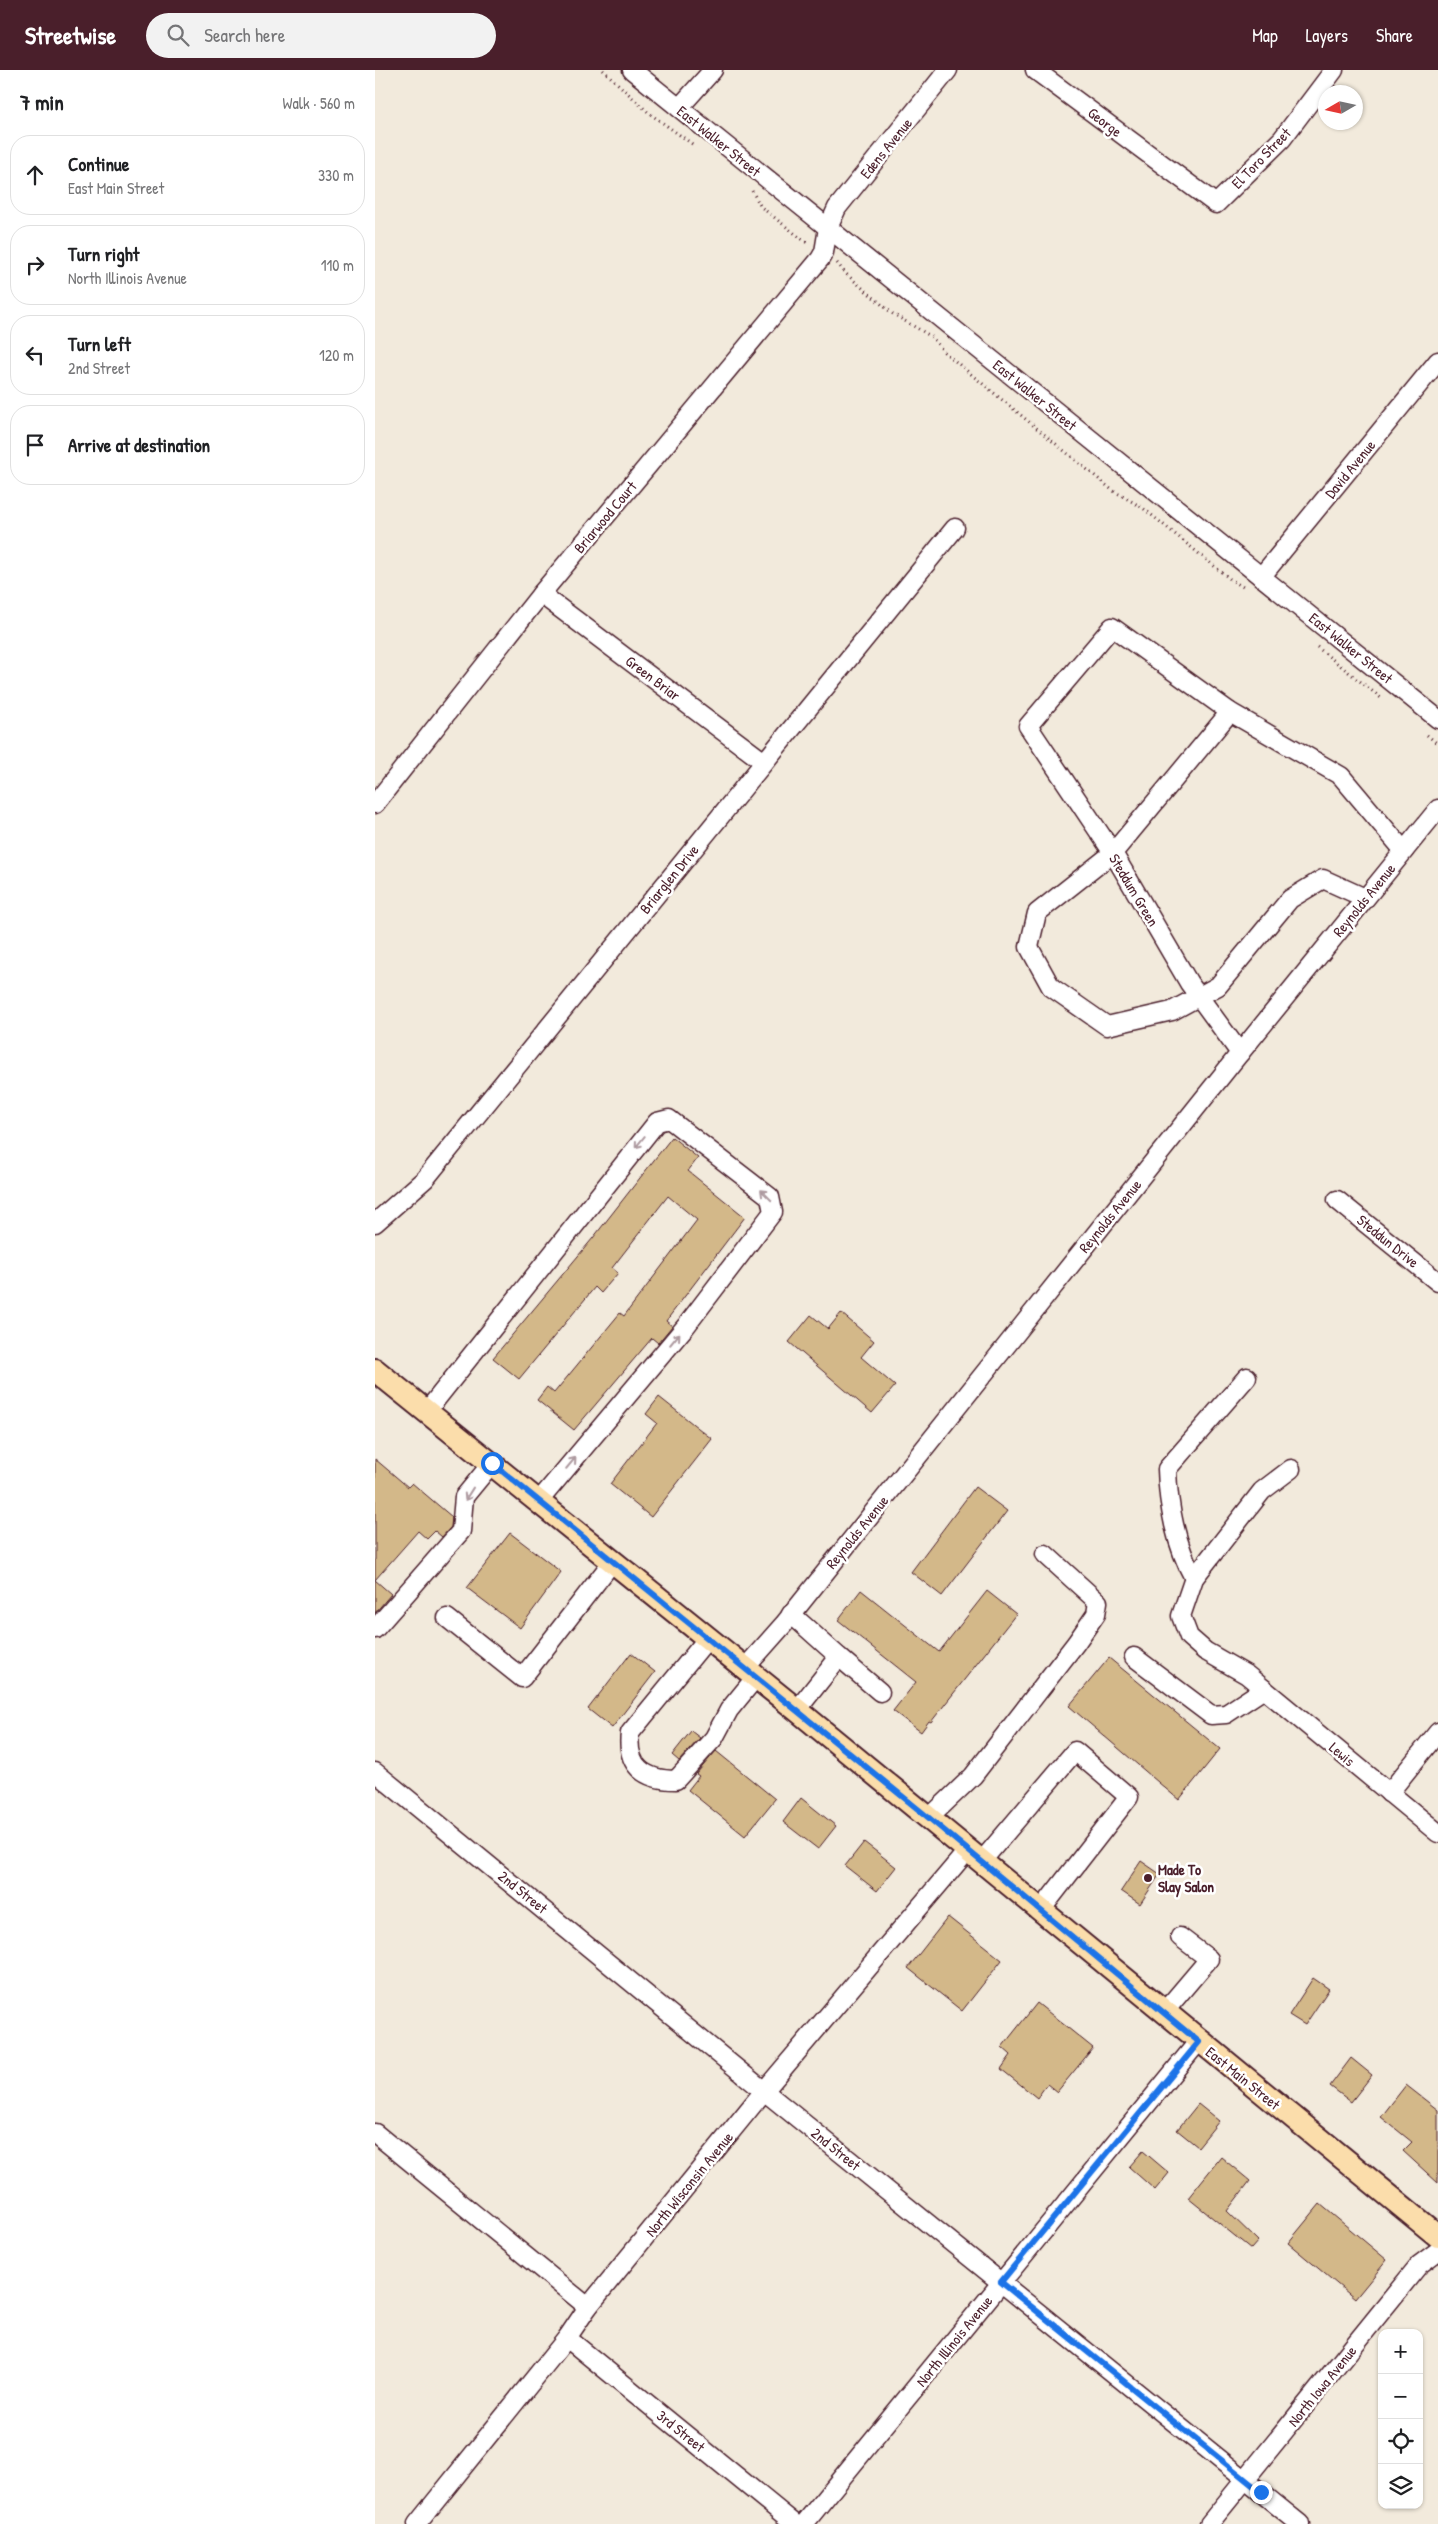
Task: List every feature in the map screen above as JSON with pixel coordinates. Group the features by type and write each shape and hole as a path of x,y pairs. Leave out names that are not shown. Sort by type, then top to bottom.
{"main road":[{"name":"East Main Street","path":"375,1370 797,1710 1199,2042 1438,2236"}],"street":[{"name":"East Walker Street","path":"632,70 1438,719"},
{"path":"679,108 713,70"},
{"name":"Edens Avenue","path":"828,228 837,208 948,70"},
{"name":"George","path":"1035,70 1175,174"},
{"name":"El Toro Street","path":"1175,174 1216,204 1282,139 1334,70"},
{"path":"824,252 828,228"},
{"name":"Briarwood Court","path":"375,804 541,594 824,252"},
{"name":"David Avenue","path":"1261,577 1438,361"},
{"name":"Briarglen Drive","path":"375,1223 425,1179 955,528"},
{"name":"Green Briar","path":"541,594 764,762"},
{"name":"Steddum Green","path":"1230,712 1112,627 1028,726 1113,854 1199,997 1240,1053"},
{"path":"1365,898 1323,878 1290,899 1218,986 1172,1011 1107,1026 1051,987 1029,947 1037,913 1113,854 1230,712 1341,776 1404,851"},
{"name":"Reynolds Avenue","path":"708,1638 630,1733 628,1749 631,1760 648,1775 663,1780 676,1780 714,1738 751,1673 788,1619 1240,1053 1438,809"},
{"path":"427,1411 657,1122 669,1119 770,1197 773,1212 685,1326 539,1501"},
{"name":"Steddun Drive","path":"1337,1200 1438,1282"},
{"path":"1194,1578 1176,1533 1167,1488 1167,1469 1247,1377"},
{"path":"375,1629 461,1531 464,1497 492,1463"},
{"name":"Lewis","path":"1291,1469 1262,1491 1194,1578 1181,1616 1189,1636 1205,1651 1247,1675 1438,1833"},
{"path":"929,1818 973,1776 1076,1643 1096,1614 1097,1602 1045,1554"},
{"path":"447,1618 522,1678 613,1561"},
{"path":"788,1619 839,1657 880,1692"},
{"path":"797,1710 839,1657"},
{"path":"1135,1657 1211,1715 1226,1714 1264,1689"},
{"path":"1389,1792 1438,1732"},
{"name":"North Wisconsin Avenue","path":"417,2524 567,2338 588,2307 765,2091 974,1856 1075,1751 1129,1797 1041,1910"},
{"name":"2nd Street","path":"375,1772 765,2091 1300,2524"},
{"path":"1164,2012 1209,1959 1180,1937"},
{"name":"North Illinois Avenue","path":"804,2524 1199,2042"},
{"path":"375,2133 588,2307"},
{"name":"North Iowa Avenue","path":"1209,2524 1419,2265 1438,2251"},
{"name":"3rd Street","path":"567,2338 795,2524"}],"path":[{"path":"603,70 649,113 699,149"},
{"path":"750,187 761,207 806,242 824,252 842,267 845,273 893,314 932,336 944,352 1112,490 1143,508 1230,579 1246,588"},
{"path":"1315,646 1387,703"},
{"path":"1423,732 1438,744"}],"building":[{"path":"672,1137 698,1158 688,1171 745,1217 666,1321 672,1326 658,1343 652,1338 574,1430 537,1400 547,1387 554,1393 620,1313 624,1316 697,1220 668,1196 612,1268 618,1273 601,1293 595,1287 519,1379 493,1358 593,1238"},
{"path":"841,1313 874,1341 861,1357 895,1386 872,1413 789,1342 811,1315 828,1329"},
{"path":"659,1397 712,1439 651,1517 610,1484 657,1423 646,1414"},
{"path":"375,1459 408,1487 412,1483 452,1517 451,1527 442,1537 435,1531 427,1539 418,1531 375,1580"},
{"path":"975,1487 1007,1511 942,1596 911,1572"},
{"path":"510,1533 561,1572 520,1628 467,1588"},
{"path":"375,1580 391,1594 375,1613"},
{"path":"861,1590 939,1652 987,1591 1016,1614 931,1722 929,1721 921,1732 893,1711 916,1682 838,1620"},
{"path":"631,1653 655,1672 612,1728 588,1709"},
{"path":"1109,1658 1220,1749 1179,1800 1069,1706"},
{"path":"691,1731 700,1738 679,1761 672,1755"},
{"path":"716,1751 775,1799 745,1836 688,1790 699,1776 696,1774"},
{"path":"801,1798 836,1826 818,1849 783,1822"},
{"path":"864,1842 896,1867 877,1891 845,1866"},
{"path":"1141,1861 1160,1874 1140,1904 1121,1891"},
{"path":"948,1917 1002,1960 962,2011 908,1968"},
{"path":"1313,1978 1329,1989 1305,2025 1289,2015"},
{"path":"1037,2003 1093,2048 1057,2092 1047,2084 1037,2098 1001,2069 1011,2055 1002,2047"},
{"path":"1351,2058 1372,2075 1351,2102 1330,2086"},
{"path":"1406,2085 1438,2110 1438,2183 1403,2151 1412,2142 1381,2117"},
{"path":"1198,2104 1219,2121 1198,2147 1177,2130"},
{"path":"1143,2151 1169,2173 1155,2190 1129,2167"},
{"path":"1221,2157 1250,2181 1227,2211 1258,2241 1251,2249 1188,2198"},
{"path":"1320,2204 1387,2260 1355,2299 1288,2243"}],"place":[{"name":"Made To Slay Salon","path":"1148,1878"}],"route":[{"path":"492,1463 929,1818 1199,2042 1001,2282 1261,2492"}]}
